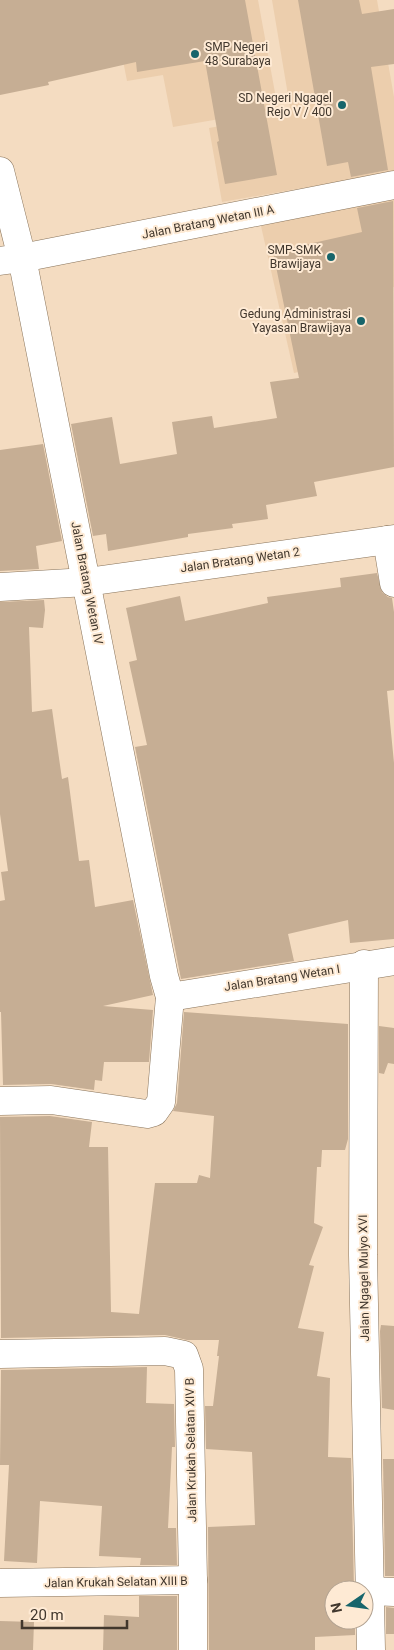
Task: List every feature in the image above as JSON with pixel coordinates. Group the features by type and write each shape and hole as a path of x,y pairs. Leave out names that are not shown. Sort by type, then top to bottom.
{"street":[{"name":"Jalan Bratang Wetan IV","path":"0,171 11,260 87,582 164,976 170,997"},
{"name":"Jalan Bratang Wetan III A","path":"11,260 394,185"},
{"name":"Jalan Bratang Wetan 2","path":"0,587 87,582 391,539"},
{"path":"391,539 394,583"},
{"name":"Jalan Bratang Wetan I","path":"170,997 364,964 394,961"},
{"name":"Jalan Ngagel Mulyo XVI","path":"364,964 363,1255 382,1591 371,1650"},
{"path":"0,1101 51,1100 147,1114 154,1112 161,1102 170,997"},
{"name":"Jalan Krukah Selatan XIV B","path":"0,1354 165,1351 184,1355 189,1369 193,1580"},
{"name":"Jalan Krukah Selatan XIII B","path":"0,1583 193,1580 193,1650"}],"shaded area":[{"name":"SMP Negeri 48 Surabaya","path":"97,0 258,0 278,109 173,127 163,75 127,81 117,30"},
{"name":"SD Negeri Ngagel Rejo V / 400","path":"272,0 377,0 394,97 394,172 222,202 209,128 291,113"},
{"name":"SMP-SMK Brawijaya","path":"394,195 394,287 381,290 347,361 294,373 261,226 358,201"}],"building":[{"path":"0,0 245,0 277,175 225,184 205,61 137,72 136,62 48,82 49,85 0,95"},
{"path":"298,0 359,0 362,14 394,9 394,64 371,67 388,170 351,177 348,162 327,166"},
{"path":"393,201 394,467 314,482 317,496 266,505 268,519 232,524 233,528 188,534 188,537 108,551 106,534 93,536 71,424 112,417 120,464 177,454 172,422 212,416 214,428 277,418 270,382 299,378 273,252 362,232 357,208"},
{"path":"43,444 62,541 36,546 39,569 0,571 0,450"},
{"path":"377,573 382,592 392,598 394,612 394,690 387,691 394,763 394,939 350,943 348,920 288,934 294,961 181,979 135,747 147,745 129,662 137,660 126,608 180,596 185,621 268,603 267,597 341,587 340,578"},
{"path":"44,600 43,628 29,627 32,712 52,709 62,779 68,777 79,861 89,860 95,907 133,900 153,995 103,1006 153,1010 149,1062 104,1062 102,1081 95,1080 94,1090 51,1084 3,1085 0,1012 0,901 5,900 1,872 8,871 0,814 0,602"},
{"path":"184,1012 348,1024 348,1139 345,1150 322,1150 321,1167 317,1167 314,1223 323,1227 309,1265 314,1266 298,1328 324,1332 317,1376 330,1378 328,1457 351,1458 354,1580 324,1580 324,1630 355,1630 355,1635 315,1637 315,1650 209,1650 208,1527 255,1525 252,1452 206,1449 205,1406 213,1406 219,1340 187,1340 165,1335 1,1338 0,1117 50,1116 92,1122 89,1147 108,1147 111,1312 139,1314 155,1183 197,1183 199,1175 210,1178 214,1116 173,1111 177,1103"},
{"path":"379,1026 394,1028 394,1064 388,1063 384,1074 379,1073"},
{"path":"381,1325 394,1326 394,1410 382,1408"},
{"path":"147,1367 146,1403 174,1404 175,1447 172,1447 168,1528 176,1528 177,1565 140,1565 141,1558 99,1556 102,1506 40,1501 37,1563 4,1561 9,1465 0,1465 1,1370"},
{"path":"383,1459 394,1459 394,1576 385,1576"},
{"path":"139,1596 177,1596 177,1650 103,1650 104,1615 139,1617"},
{"path":"386,1607 394,1608 394,1634 386,1634"},
{"path":"0,1621 34,1622 33,1650 0,1650"}],"place":[{"name":"SMP Negeri 48 Surabaya","path":"195,54"},
{"name":"SD Negeri Ngagel Rejo V / 400","path":"342,105"},
{"name":"SMP-SMK Brawijaya","path":"331,257"},
{"name":"Gedung Administrasi Yayasan Brawijaya","path":"361,321"}]}
